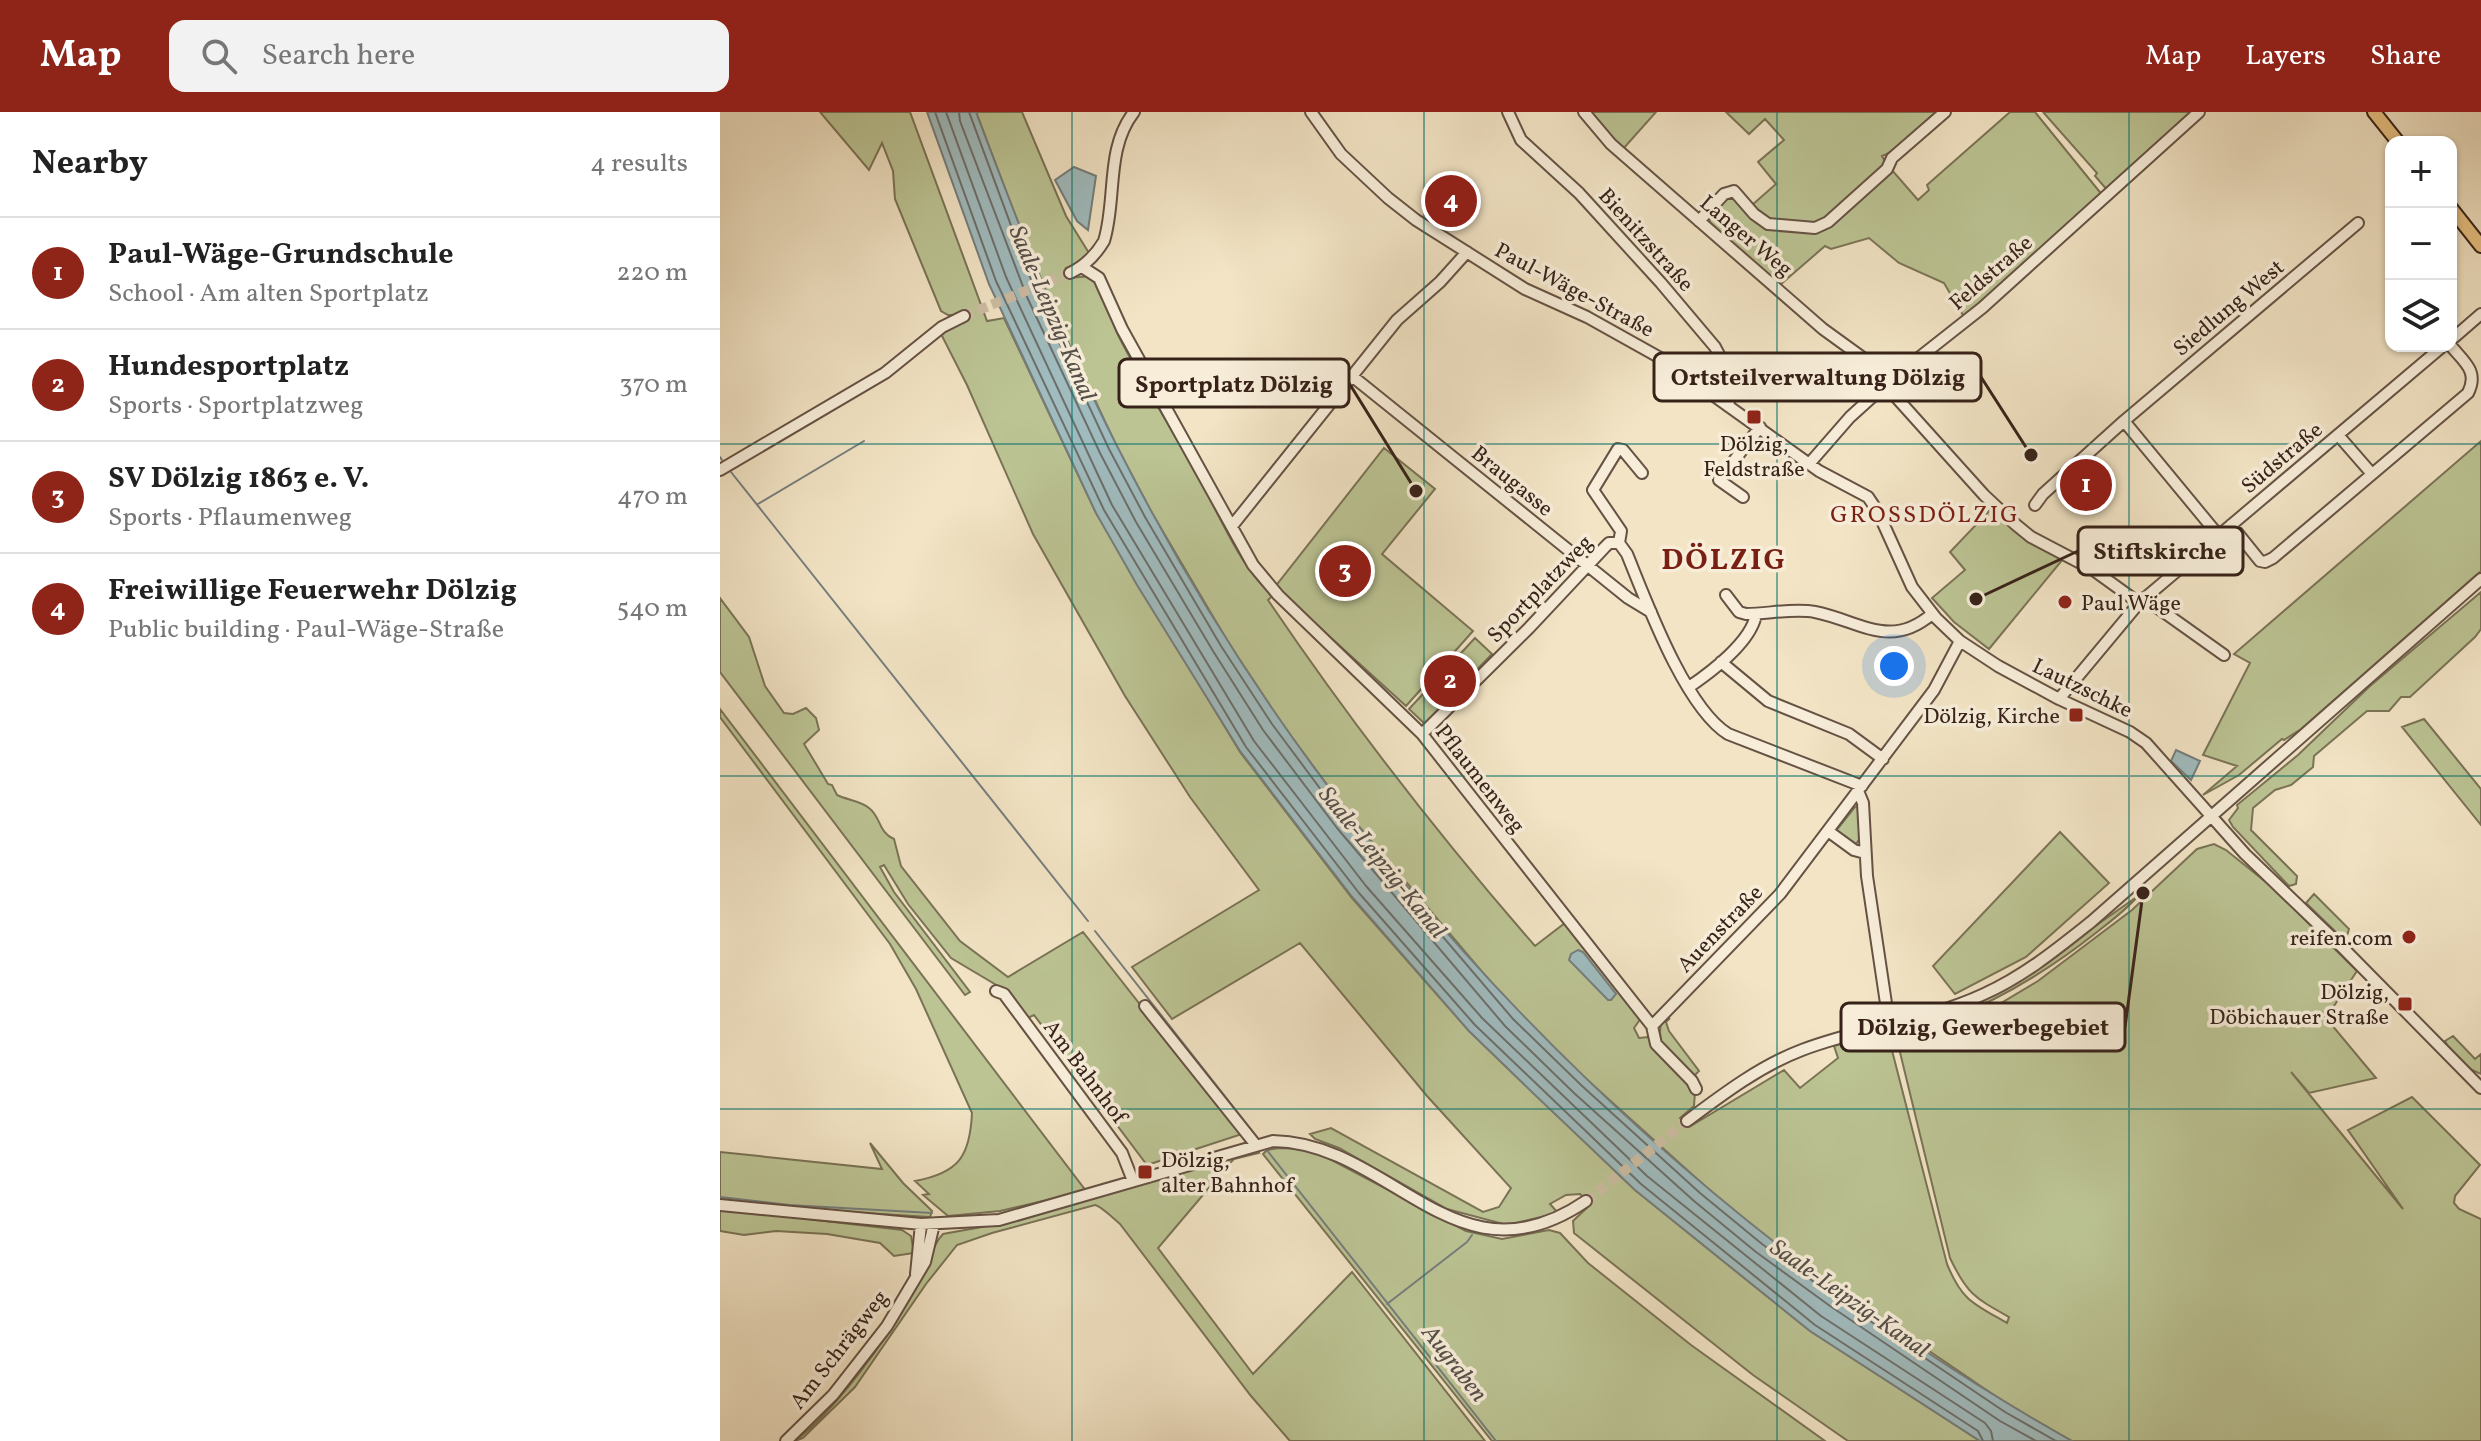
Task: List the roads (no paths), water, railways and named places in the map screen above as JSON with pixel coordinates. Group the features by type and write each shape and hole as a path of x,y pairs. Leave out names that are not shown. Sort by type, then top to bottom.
{"main road":[{"path":"2374,112 2393,136"},
{"path":"2457,216 2481,246"}],"street":[{"path":"1070,273 1097,253 1107,231 1115,157 1120,137 1134,112"},
{"name":"Paul-Wäge-Straße","path":"1311,112 1335,147 1377,189 1416,220 1525,289 1587,317 1664,360 1809,464 1871,501 1907,577 1932,614 1960,641"},
{"name":"Bienitzstraße","path":"1508,112 1521,140 1617,233 1709,340 1733,381 1728,406"},
{"name":"Langer Weg","path":"1584,112 1611,144 1889,383 1984,495 2014,524 2141,601"},
{"path":"1699,221 1724,194 1734,191 1754,214 1768,224 1806,229 1828,222 1945,112"},
{"name":"Feldstraße","path":"1809,464 1850,417 1982,308 2199,112"},
{"name":"Siedlung West","path":"2035,505 2043,494 2124,421 2358,223"},
{"path":"1232,526 1397,320 1440,282 1467,252"},
{"name":"Pflaumenweg","path":"1097,253 1099,278 1122,329 1253,565 1266,583 1422,734 1652,1026"},
{"path":"1082,267 1099,278"},
{"path":"2457,337 2481,314"},
{"path":"720,470 885,373 942,327 964,316"},
{"path":"2231,525 2256,557 2265,562 2273,558 2468,393 2474,382 2472,372 2457,351"},
{"name":"Südstraße","path":"2059,699 2141,601 2436,352"},
{"name":"Braugasse","path":"1352,376 1646,612 1651,612"},
{"path":"2124,421 2219,536"},
{"path":"1743,497 1719,480 1760,427"},
{"path":"2338,435 2372,474"},
{"name":"Braugasse","path":"1642,473 1623,450 1618,449 1593,490 1620,537 1651,612 1707,718 1728,734 1860,789"},
{"name":"Sportplatzweg","path":"1422,734 1609,543 1620,537"},
{"path":"1687,1121 1772,1063 1840,1037 1943,1011 2006,983 2040,962 2091,922 2481,579"},
{"path":"1726,595 1739,612 1812,612 1863,628 1903,631 1918,626 1932,614"},
{"path":"2141,601 2224,655"},
{"path":"1689,687 1721,662 1748,635 1754,627 1756,614"},
{"name":"Lautzschke","path":"1960,641 2008,672 2140,738 2245,854 2481,1087"},
{"name":"Auenstraße","path":"1652,1026 1780,894 1934,690 1960,641"},
{"path":"1721,662 1768,701 1849,734 1883,759"},
{"path":"1860,789 1865,853 1887,1010"},
{"path":"1828,831 1854,850 1865,853"},
{"name":"Am Bahnhof","path":"996,991 1004,994 1122,1153 1133,1181"},
{"path":"1145,1006 1255,1144"},
{"path":"1652,1026 1659,1048 1696,1089"},
{"path":"720,1205 921,1224 999,1220 1255,1144 1283,1141 1322,1150 1444,1214 1472,1225 1518,1230 1544,1224 1586,1201"},
{"name":"Am Schrägweg","path":"916,1277 921,1224"},
{"name":"Am Schrägweg","path":"786,1441 833,1395 887,1326 925,1262 934,1224"}],"water":[{"name":"Saale-Leipzig-Kanal","path":"927,112 976,112 1078,364 1117,446 1202,599 1298,745 1405,883 1521,1014 1647,1135 1781,1247 1923,1350 2072,1441 1980,1441 1810,1331 1635,1190 1469,1031 1353,898 1240,751 1096,513 989,284"},
{"path":"1074,167 1096,176 1088,230 1077,221 1055,180"},
{"path":"2176,750 2200,761 2191,780 2171,761"},
{"path":"1578,950 1583,952 1616,994 1611,1000 1569,960 1571,954"}],"waterway":[{"path":"758,504 864,441"},
{"path":"731,472 1088,921"},
{"path":"1297,607 1388,694"},
{"path":"1529,861 1543,879"},
{"path":"1547,885 1556,896"},
{"path":"1095,931 1257,1137"},
{"name":"Augraben","path":"1266,1149 1496,1441"},
{"path":"720,1197 789,1205 932,1213"},
{"path":"1387,1304 1472,1235"}],"tunnel":[{"path":"964,316 1070,273"},
{"path":"1586,1201 1687,1121"}],"place":[{"name":"Freiwillige Feuerwehr Dölzig","path":"1451,201"},
{"name":"Dölzig, Feldstraße","path":"1754,417"},
{"name":"Ortsteilverwaltung Dölzig","path":"2031,455"},
{"name":"Paul-Wäge-Grundschule","path":"2086,485"},
{"name":"Sportplatz Dölzig","path":"1416,491"},
{"name":"SV Dölzig 1863 e. V.","path":"1345,571"},
{"name":"Stiftskirche","path":"1976,599"},
{"name":"Paul Wäge","path":"2065,602"},
{"name":"Hundesportplatz","path":"1450,681"},
{"name":"Dölzig, Kirche","path":"2076,715"},
{"name":"Dölzig, Gewerbegebiet","path":"2143,893"},
{"name":"reifen.com","path":"2409,937"},
{"name":"Dölzig, Döbichauer Straße","path":"2405,1004"},
{"name":"Dölzig, alter Bahnhof","path":"1145,1172"}],"district":[{"name":"GROSSDÖLZIG","path":"1925,514"},
{"name":"DÖLZIG","path":"1724,559"}]}
